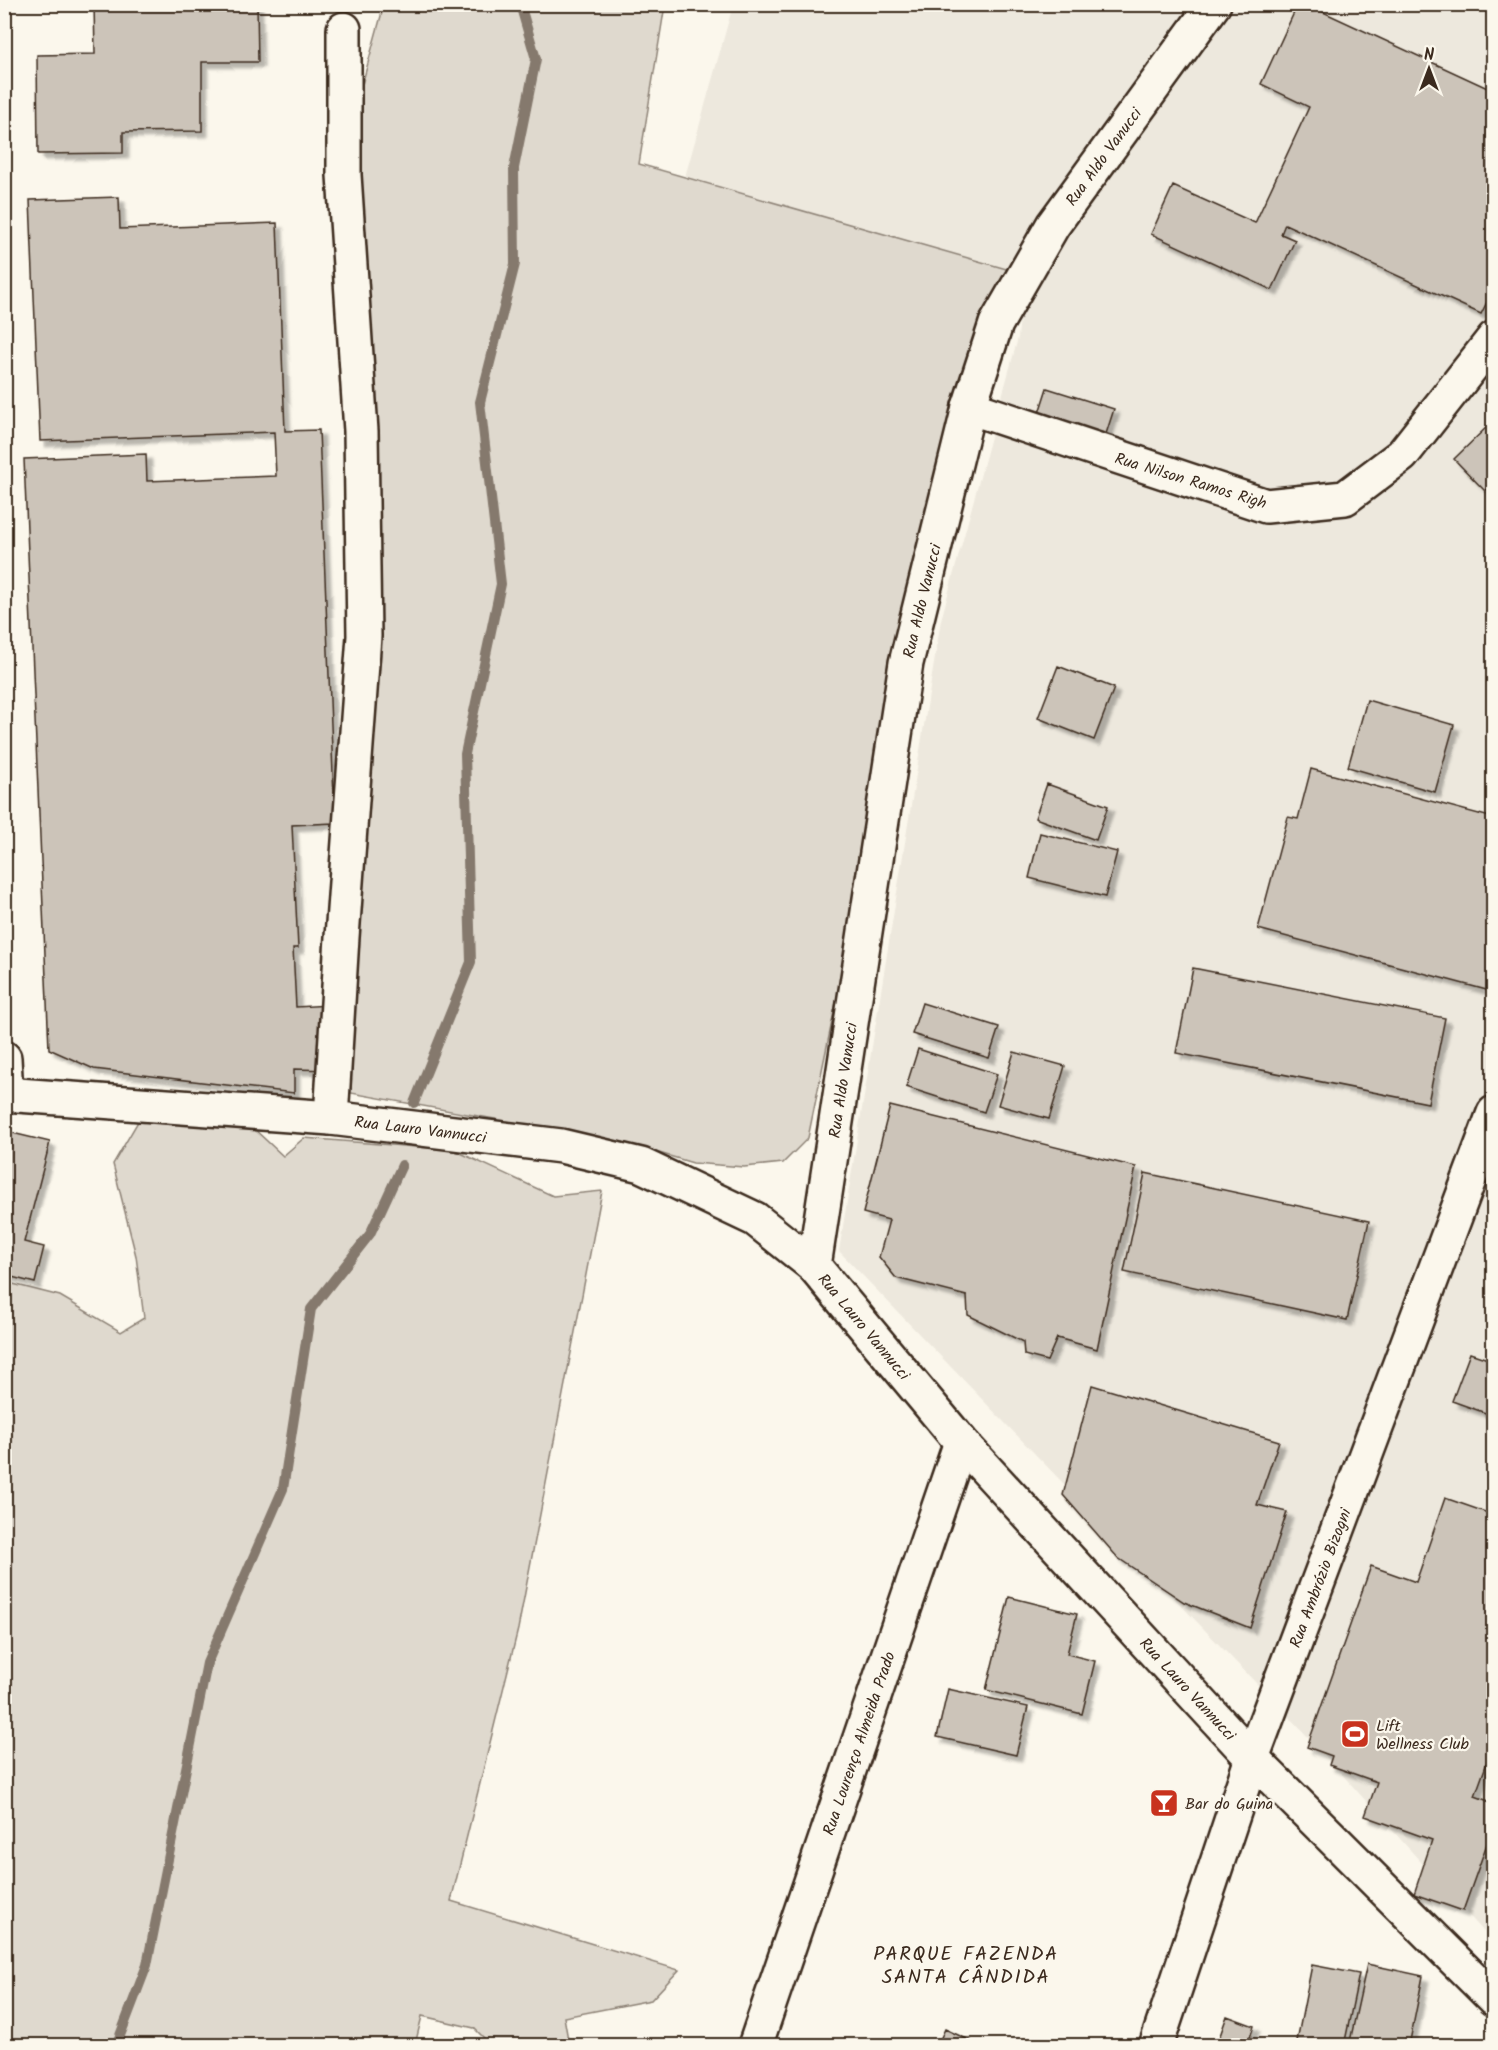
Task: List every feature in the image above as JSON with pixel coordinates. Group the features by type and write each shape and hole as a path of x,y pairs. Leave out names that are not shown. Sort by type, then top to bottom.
{"street":[{"name":"Rua Aldo Vanucci","path":"814,1266 906,663 969,407 996,324 1053,225 1214,4"},
{"path":"332,1118 342,937 364,636 361,430 344,175 344,29"},
{"name":"Rua Nilson Ramos Righ","path":"969,407 1266,506 1345,498 1402,455 1494,338"},
{"path":"4,1058 5,1094"},
{"name":"Rua Lauro Vannucci","path":"5,1094 332,1118 561,1146 641,1166 755,1219 814,1266 961,1442 1252,1758 1494,1999"},
{"name":"Rua Ambrózio Bizogni","path":"1156,2046 1252,1758 1494,1113"},
{"name":"Rua Lourenço Almeida Prado","path":"755,2046 961,1442"}],"shaded area":[{"path":"384,5 665,5 639,164 1024,274 906,663 808,1138 783,1163 744,1167 693,1163 622,1142 351,1093 364,636 344,150"},
{"path":"733,5 1493,5 1493,1942 1312,1741 839,1251 941,620 1018,338 1024,274 685,177"},
{"path":"177,1103 254,1129 283,1156 304,1138 454,1150 553,1196 602,1191 518,1629 451,1901 679,1970 651,2000 564,2017 569,2045 491,2045 474,2028 422,2016 415,2045 5,2046 5,1282 60,1296 121,1332 144,1318 136,1256 113,1164 140,1118"}],"building":[{"path":"94,4 257,4 258,62 202,62 202,131 123,132 123,153 38,154 37,55 95,54"},
{"path":"1298,4 1306,4 1494,91 1494,288 1481,314 1285,224 1281,234 1295,240 1272,290 1151,234 1173,186 1255,223 1309,107 1261,84"},
{"path":"119,197 120,229 277,223 285,431 319,430 335,823 292,825 298,948 293,948 296,1007 329,1005 331,1070 294,1069 294,1093 94,1069 49,1049 24,459 146,454 147,481 276,476 274,432 40,441 30,200"},
{"path":"1047,388 1114,409 1106,434 1039,413"},
{"path":"1492,422 1494,424 1494,483 1485,491 1454,459"},
{"path":"1058,666 1114,688 1094,740 1038,718"},
{"path":"1367,700 1454,725 1435,792 1348,767"},
{"path":"1311,769 1494,818 1494,992 1258,929 1288,817 1298,819"},
{"path":"1047,784 1108,806 1096,840 1035,818"},
{"path":"1040,833 1117,852 1105,897 1029,878"},
{"path":"1193,968 1445,1018 1428,1103 1176,1053"},
{"path":"922,1003 999,1027 989,1058 912,1034"},
{"path":"918,1049 997,1074 984,1112 906,1087"},
{"path":"1014,1052 1065,1066 1049,1119 998,1105"},
{"path":"890,1106 1136,1167 1097,1349 1057,1338 1047,1361 1024,1355 1023,1342 968,1315 967,1296 896,1278 879,1257 889,1220 863,1213"},
{"path":"4,1131 50,1142 24,1242 44,1247 35,1283 4,1275"},
{"path":"1145,1173 1369,1221 1347,1320 1124,1272"},
{"path":"1470,1353 1494,1361 1494,1416 1452,1401"},
{"path":"1092,1385 1279,1441 1257,1505 1287,1512 1250,1628 1184,1602 1118,1558 1063,1495"},
{"path":"1445,1498 1494,1515 1494,1743 1475,1796 1494,1803 1494,1824 1463,1911 1414,1894 1432,1840 1365,1816 1377,1782 1329,1765 1332,1756 1307,1747 1371,1566 1416,1582"},
{"path":"1009,1597 1077,1614 1067,1654 1095,1661 1082,1714 986,1690"},
{"path":"948,1689 1028,1707 1016,1755 937,1737"},
{"path":"1367,1964 1423,1976 1409,2046 1349,2046"},
{"path":"1312,1965 1359,1974 1344,2046 1296,2046"},
{"path":"1227,2016 1254,2026 1247,2046 1217,2044"},
{"path":"945,2029 982,2046 937,2046"}],"waterway":[{"path":"414,1103 471,962 465,754 501,584 480,402 515,264 514,168 536,59 520,4"},
{"path":"116,2046 147,1965 207,1663 283,1489 311,1309 370,1234 402,1165"}],"place":[{"name":"Lift Wellness Club","path":"1355,1734"},
{"name":"Bar do Guina","path":"1164,1803"}],"district":[{"name":"PARQUE FAZENDA SANTA CÂNDIDA","path":"966,1964"}]}
